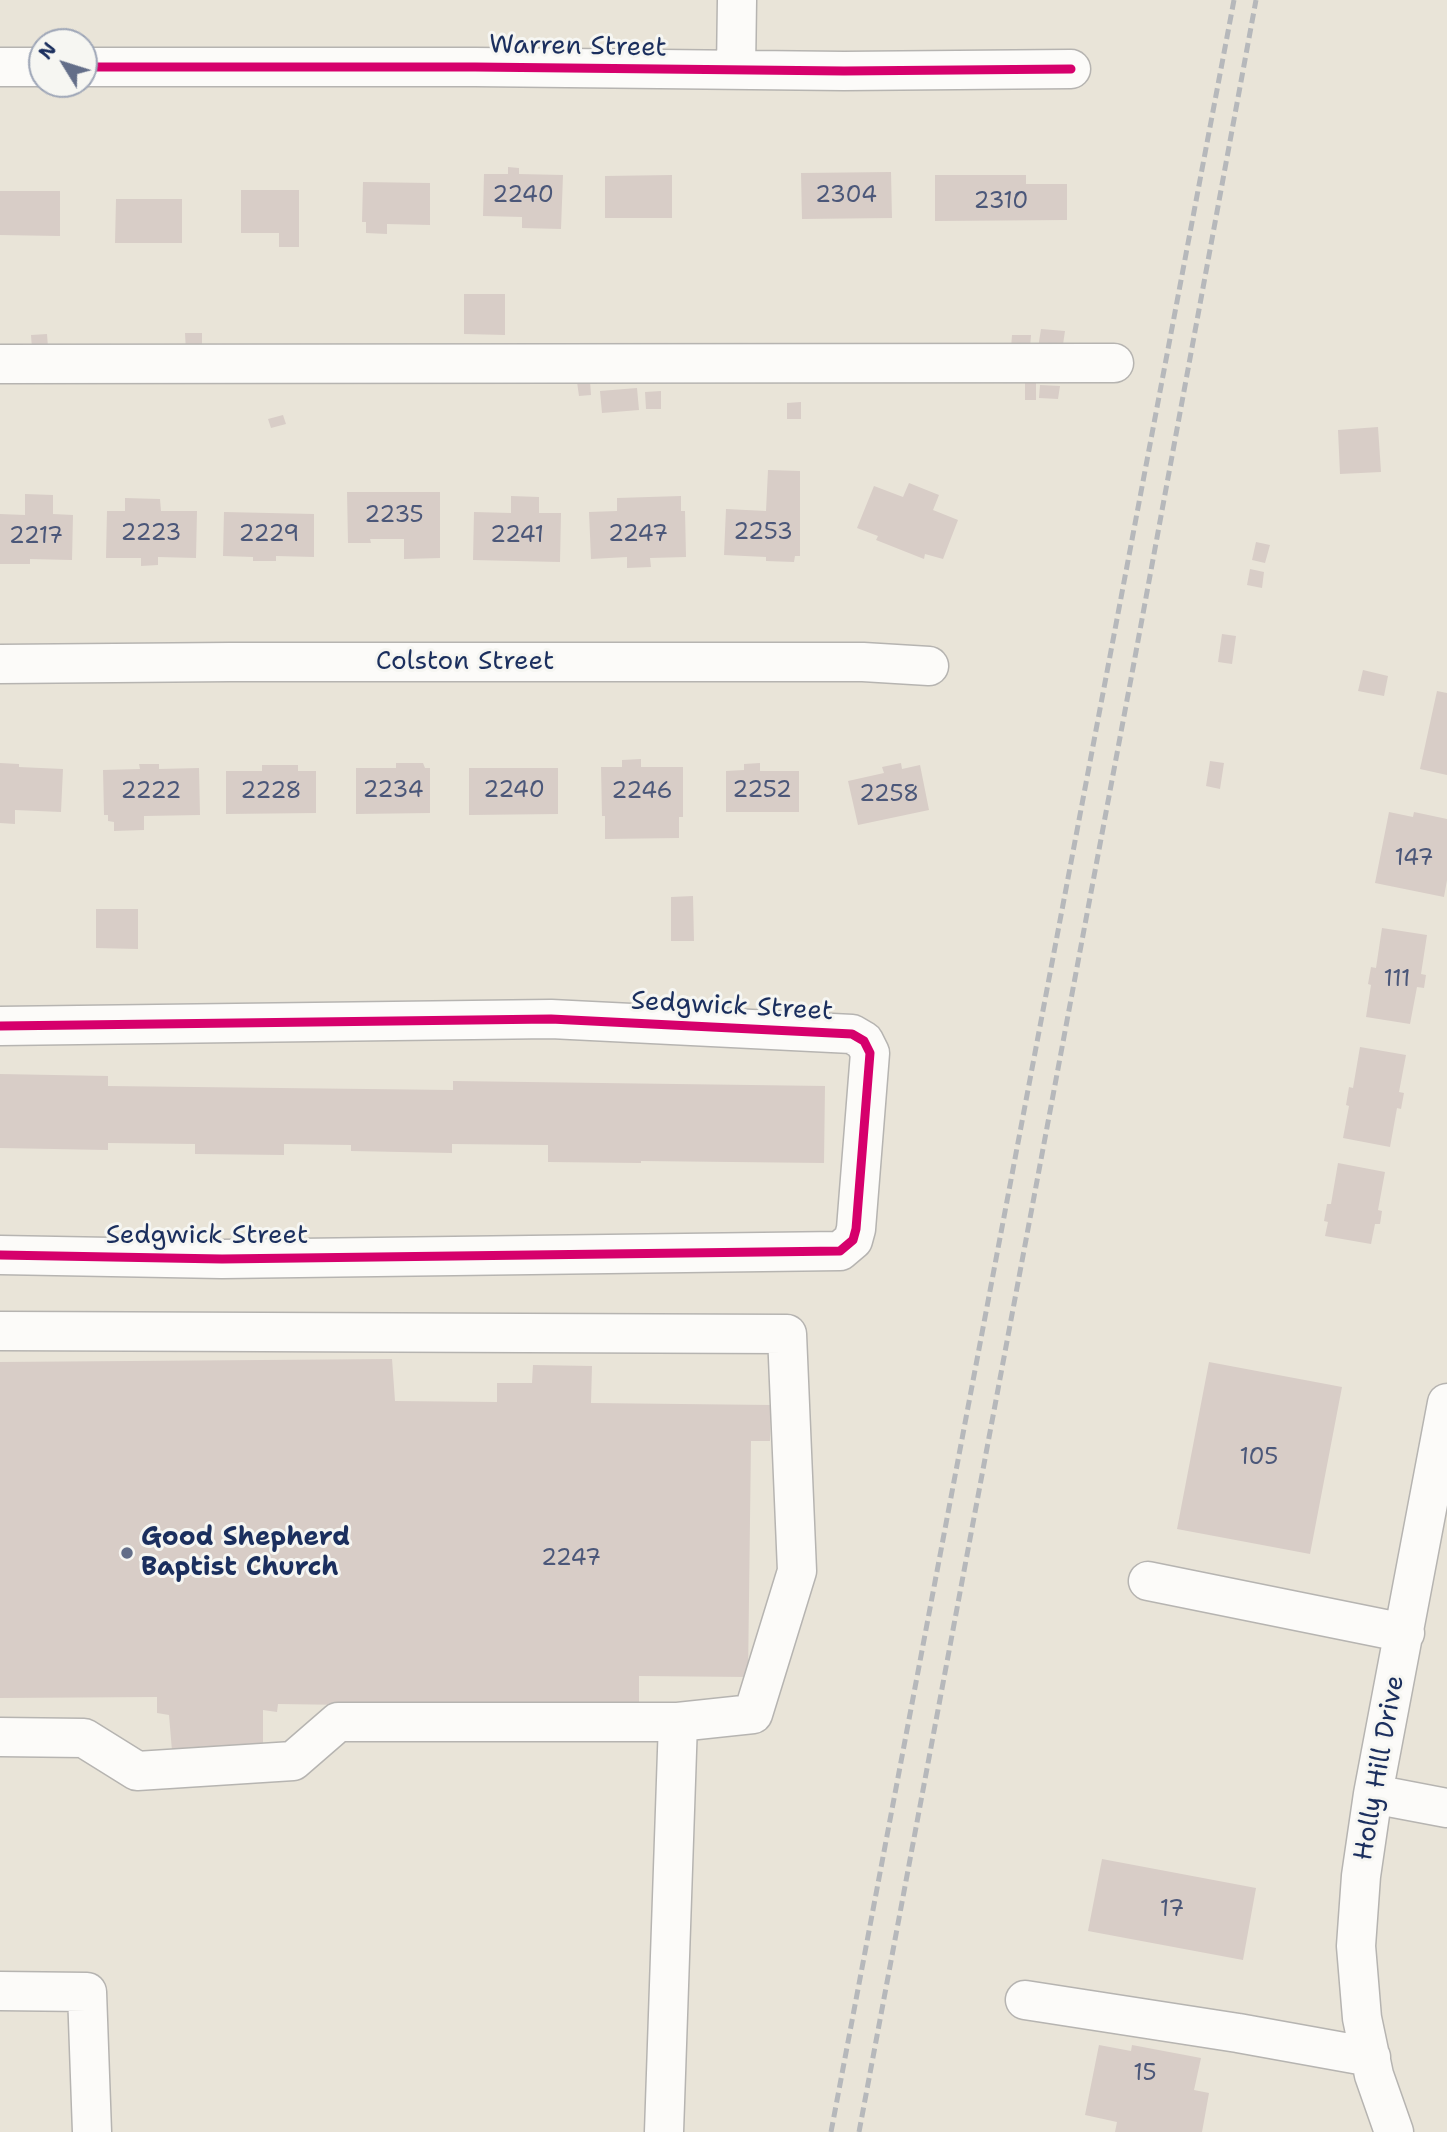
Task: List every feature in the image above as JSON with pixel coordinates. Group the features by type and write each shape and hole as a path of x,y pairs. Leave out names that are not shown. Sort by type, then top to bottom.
{"street":[{"path":"736,70 737,0"},
{"path":"0,67 28,67"},
{"name":"Warren Street","path":"98,67 1071,69"},
{"path":"0,364 1114,363"},
{"name":"Colston Street","path":"0,664 863,662 929,666"},
{"name":"Sedgwick Street","path":"0,1026 551,1018 852,1034 864,1041 870,1053 856,1229 853,1240 840,1251 222,1259 0,1255"},
{"path":"0,1331 787,1334 796,1571 753,1714 678,1722 338,1722 293,1761 137,1771 83,1738 0,1737"},
{"name":"Holly Hill Drive","path":"1394,2132 1374,2075 1362,2018 1356,1946 1361,1876 1373,1794 1447,1403"},
{"path":"1148,1581 1405,1633"},
{"path":"664,2132 678,1722"},
{"path":"1373,1794 1447,1808"},
{"path":"0,1991 87,1992 92,2132"},
{"path":"1025,2000 1371,2057"}],"building":[{"path":"508,167 519,168 519,174 563,175 561,229 522,228 522,217 483,216 484,174 508,174"},
{"path":"891,172 892,218 802,219 801,173"},
{"path":"672,175 672,218 605,218 605,176"},
{"path":"935,175 1026,175 1026,184 1067,184 1067,220 935,221"},
{"path":"363,182 430,183 430,225 387,224 387,234 366,233 366,222 362,222"},
{"path":"241,190 299,190 299,247 279,247 279,233 241,233"},
{"path":"0,191 60,191 60,236 0,235"},
{"path":"116,199 182,199 182,243 115,243"},
{"path":"464,294 505,294 505,335 464,334"},
{"path":"1041,329 1065,331 1062,351 1038,348"},
{"path":"185,333 202,333 202,351 186,352"},
{"path":"47,334 48,348 32,349 31,335"},
{"path":"1012,335 1031,335 1030,348 1011,348"},
{"path":"1036,380 1036,400 1025,400 1025,381"},
{"path":"590,381 591,395 579,396 577,382"},
{"path":"1040,385 1060,386 1058,399 1039,398"},
{"path":"637,388 639,410 602,413 600,391"},
{"path":"661,391 661,409 646,409 645,392"},
{"path":"801,402 801,419 787,419 787,403"},
{"path":"283,415 286,424 271,428 268,419"},
{"path":"1378,427 1381,472 1340,474 1338,430"},
{"path":"768,470 800,471 800,556 795,556 794,562 766,561 766,557 724,555 726,509 766,511"},
{"path":"909,483 939,495 933,510 958,520 943,559 925,554 924,559 876,540 878,536 857,528 874,486 903,497"},
{"path":"347,492 440,492 440,558 404,559 404,539 370,539 371,543 348,543"},
{"path":"25,494 53,495 53,514 73,515 72,560 30,559 30,564 0,564 0,514 25,515"},
{"path":"511,496 539,497 539,513 561,513 560,562 473,560 474,512 511,513"},
{"path":"681,496 681,511 685,511 686,557 650,558 651,567 627,568 627,557 591,559 589,512 617,511 617,498"},
{"path":"125,498 160,499 161,511 197,511 196,558 158,557 158,565 141,566 141,558 106,558 107,511 125,511"},
{"path":"224,512 314,514 314,557 276,556 276,561 253,561 253,557 223,556"},
{"path":"1256,542 1270,545 1265,563 1252,560"},
{"path":"1250,569 1264,572 1262,588 1247,585"},
{"path":"1222,634 1236,636 1232,664 1218,662"},
{"path":"1363,670 1388,676 1384,696 1358,691"},
{"path":"1437,691 1447,693 1447,775 1420,769"},
{"path":"641,759 641,767 683,767 683,817 679,817 679,838 605,839 601,767 622,767 622,760"},
{"path":"1210,761 1224,763 1220,789 1206,786"},
{"path":"0,763 19,764 19,767 63,769 61,812 15,810 15,824 0,823"},
{"path":"396,763 423,763 425,768 430,768 430,813 356,814 356,768 396,768"},
{"path":"760,763 760,771 799,771 799,812 726,812 726,771 744,770 744,764"},
{"path":"901,763 902,769 920,765 929,810 858,825 848,781 884,773 882,767"},
{"path":"139,764 159,764 159,769 199,768 200,815 144,816 144,830 114,831 114,822 108,821 108,815 104,815 103,770 140,769"},
{"path":"262,765 298,765 298,771 316,771 316,813 226,814 226,771 262,771"},
{"path":"469,768 558,768 558,814 469,815"},
{"path":"1389,812 1413,817 1414,812 1447,819 1447,880 1444,897 1375,883"},
{"path":"693,896 694,941 671,941 671,897"},
{"path":"96,909 138,909 138,949 96,948"},
{"path":"1382,928 1427,935 1421,974 1426,975 1424,988 1417,987 1410,1024 1366,1017 1371,967 1376,968"},
{"path":"1360,1047 1406,1055 1399,1092 1404,1093 1401,1109 1397,1108 1390,1147 1343,1138 1349,1106 1346,1105 1349,1087 1353,1088"},
{"path":"0,1074 108,1076 108,1086 453,1090 453,1081 825,1086 824,1163 548,1162 548,1145 452,1144 452,1153 351,1151 351,1145 284,1144 284,1155 195,1154 195,1144 108,1143 108,1150 0,1148"},
{"path":"1338,1163 1385,1172 1378,1210 1382,1211 1380,1224 1375,1224 1371,1244 1325,1236 1328,1222 1324,1221 1327,1204 1331,1204"},
{"path":"392,1359 395,1401 497,1402 497,1383 532,1383 533,1365 592,1366 591,1403 771,1405 770,1441 751,1441 748,1677 639,1676 639,1709 278,1704 277,1712 263,1710 263,1752 172,1751 169,1715 157,1713 157,1697 0,1698 0,1362"},
{"path":"1209,1362 1342,1387 1310,1554 1177,1529"},
{"path":"1102,1859 1256,1888 1243,1960 1088,1931"},
{"path":"1099,2045 1131,2051 1132,2045 1201,2058 1194,2090 1209,2093 1202,2132 1115,2132 1117,2122 1085,2115"}],"railway":[{"path":"831,2132 1234,0"},
{"path":"859,2132 1256,0"}],"cycle path":[{"path":"98,67 844,71 1071,69"},
{"path":"0,1026 551,1019 852,1034 864,1041 870,1053 856,1229 853,1240 840,1251 222,1259 0,1255"}],"place":[{"name":"Good Shepherd Baptist Church","path":"127,1553"}]}
